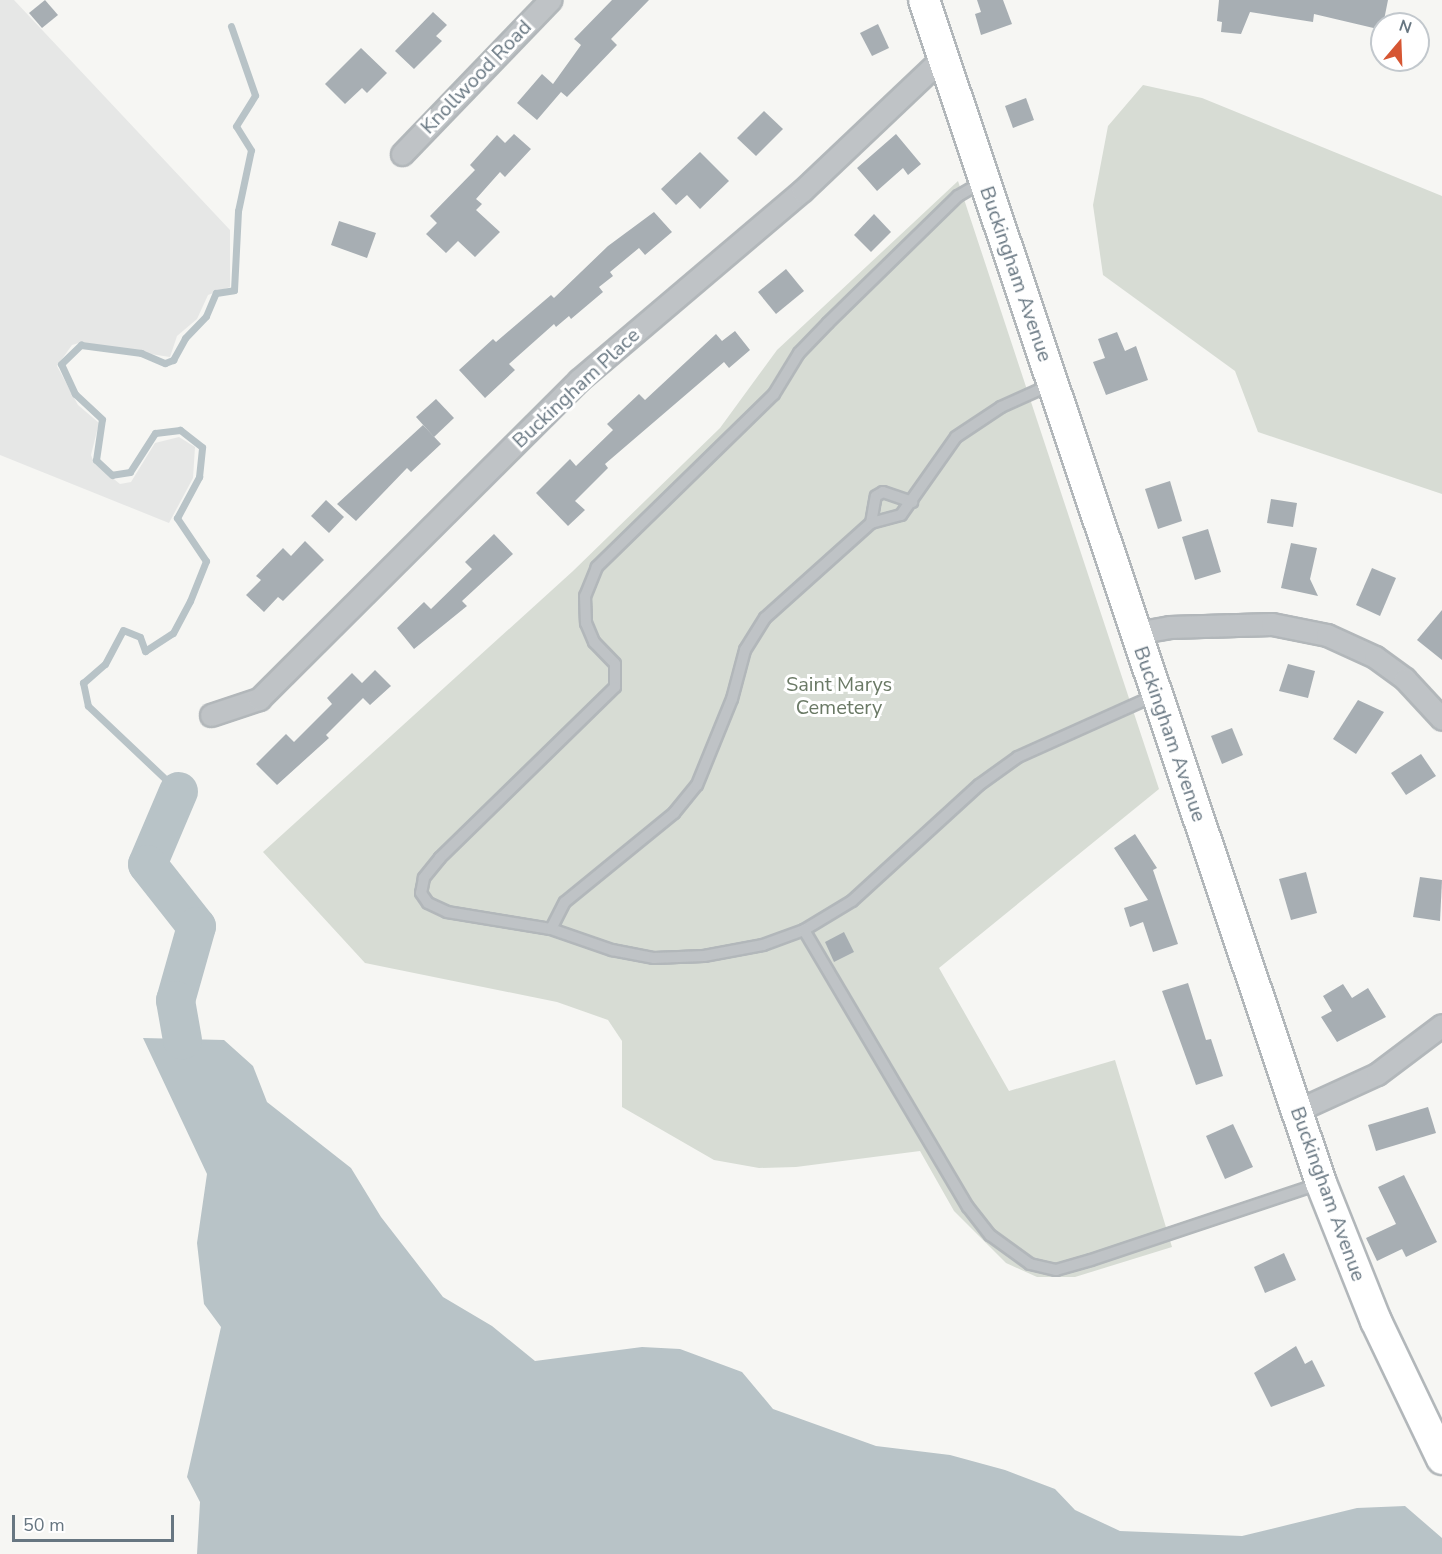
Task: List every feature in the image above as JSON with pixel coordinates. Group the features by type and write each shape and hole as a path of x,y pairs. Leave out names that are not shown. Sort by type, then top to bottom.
{"main road":[{"name":"Buckingham Avenue","path":"924,0 1321,1183 1376,1321 1442,1459"}],"street":[{"name":"Knollwood Road","path":"402,154 550,0"},
{"name":"Buckingham Place","path":"211,715 259,699 579,380 802,191 943,57"},
{"path":"1136,633 1169,627 1252,624 1327,635 1375,657 1405,679 1442,719"},
{"path":"1296,1111 1377,1074 1442,1025"}],"lane":[{"path":"985,181 958,196 828,323 799,353 774,394 597,567 585,596 586,622 594,642 615,664 615,687 440,858 424,878 421,893 428,903 447,912 551,929 612,950 654,958 704,956 763,945 804,930 852,901 971,792 1018,757 1157,694"},
{"path":"551,929 565,902 674,813 697,785 754,633 765,618 871,523 901,515 956,437 1000,406 1052,384"},
{"path":"871,523 876,496 883,492 912,502"},
{"path":"804,930 968,1207 990,1235 1030,1264 1056,1270 1321,1183"}],"shaded area":[{"path":"0,0 14,0 230,230 230,287 208,295 197,319 177,336 170,357 79,343 72,345 57,366 78,405 99,423 91,455 94,463 120,484 131,482 155,443 179,437 195,447 193,478 169,523 0,455"},
{"path":"143,1038 224,1040 253,1066 267,1102 351,1168 381,1217 443,1297 492,1326 535,1361 642,1347 680,1349 742,1372 773,1409 876,1446 950,1455 1005,1470 1055,1489 1075,1510 1120,1531 1242,1536 1357,1508 1405,1506 1442,1538 1442,1554 197,1554 200,1502 187,1477 221,1327 204,1304 197,1243 207,1174"}],"green space":[{"path":"1143,85 1202,98 1442,196 1442,494 1258,432 1235,371 1103,275 1093,205 1108,126"},
{"name":"Saint Marys Cemetery","path":"958,181 1159,789 939,968 1009,1091 1115,1060 1172,1247 1075,1277 1037,1277 1006,1263 954,1211 920,1151 796,1167 759,1168 714,1160 622,1107 622,1041 608,1020 557,1002 365,963 263,852 573,571 720,428 777,350"}],"building":[{"path":"45,0 58,15 42,28 29,13"},
{"path":"612,0 649,0 611,39 617,45 567,97 561,92 537,120 517,103 542,74 553,84 581,45 574,39"},
{"path":"977,0 1003,0 1012,24 981,35 975,14 981,12"},
{"path":"1219,0 1388,0 1386,12 1370,12 1370,27 1314,14 1313,22 1250,12 1241,34 1221,32 1222,22 1217,21"},
{"path":"433,12 447,25 436,36 442,41 414,69 395,51"},
{"path":"878,24 889,48 872,56 860,33"},
{"path":"361,48 387,73 367,93 362,88 345,104 325,84"},
{"path":"1026,98 1034,120 1013,128 1005,106"},
{"path":"764,111 783,129 756,156 737,138"},
{"path":"514,134 531,149 505,177 500,172 476,199 482,204 476,210 500,232 475,257 458,241 446,253 426,234 437,223 430,216 475,170 470,165 497,135 505,143"},
{"path":"896,134 921,164 908,175 903,168 877,191 857,168"},
{"path":"700,152 729,181 700,209 687,195 676,205 661,189"},
{"path":"654,212 672,232 645,255 639,248 610,272 613,276 599,287 603,292 571,319 569,316 556,327 554,324 509,364 515,370 485,398 459,370 493,339 496,342 551,295 554,298 608,246"},
{"path":"874,214 891,232 871,252 854,235"},
{"path":"339,221 376,233 367,258 331,245"},
{"path":"786,269 804,291 776,314 758,292"},
{"path":"735,331 750,350 729,368 724,362 605,464 608,468 575,501 585,510 568,526 536,493 570,459 576,466 613,430 607,424 639,394 645,400 716,334 722,341"},
{"path":"1117,332 1125,351 1136,346 1148,380 1106,395 1093,362 1105,358 1098,339"},
{"path":"436,399 454,418 434,437 416,417"},
{"path":"423,425 441,444 411,472 407,468 356,521 337,504"},
{"path":"1170,481 1182,521 1158,529 1145,489"},
{"path":"1271,499 1297,503 1293,527 1267,523"},
{"path":"326,500 344,517 329,533 311,516"},
{"path":"1208,529 1221,572 1195,580 1182,537"},
{"path":"494,534 513,554 462,601 467,606 414,649 397,628 424,602 431,609 472,569 465,562"},
{"path":"305,541 324,560 283,601 278,597 264,612 246,595 261,580 256,576 283,548 291,556"},
{"path":"1291,543 1317,548 1310,579 1318,596 1281,588"},
{"path":"1372,568 1396,578 1380,616 1356,605"},
{"path":"1442,610 1442,660 1417,640"},
{"path":"1288,664 1315,671 1308,698 1279,691"},
{"path":"375,670 391,686 370,705 363,698 326,735 329,738 277,785 256,764 286,734 294,742 332,704 327,698 352,673 362,683"},
{"path":"1358,700 1384,712 1356,754 1333,739"},
{"path":"1232,728 1243,755 1222,764 1211,736"},
{"path":"1421,754 1436,776 1406,795 1391,773"},
{"path":"1135,834 1157,868 1153,870 1178,944 1153,952 1143,922 1130,927 1124,908 1148,900 1114,848"},
{"path":"1306,872 1317,913 1291,920 1279,879"},
{"path":"1420,877 1442,880 1440,921 1413,917"},
{"path":"844,932 854,952 834,962 825,942"},
{"path":"1188,983 1206,1040 1211,1039 1223,1076 1196,1085 1162,991"},
{"path":"1343,984 1352,998 1368,988 1386,1017 1337,1042 1321,1017 1332,1011 1323,996"},
{"path":"1428,1107 1436,1133 1376,1151 1368,1125"},
{"path":"1233,1124 1253,1167 1225,1179 1206,1136"},
{"path":"1404,1175 1437,1242 1406,1257 1402,1249 1377,1261 1366,1238 1396,1224 1378,1187"},
{"path":"1284,1253 1296,1280 1265,1293 1254,1267"},
{"path":"1296,1346 1305,1364 1312,1360 1325,1386 1271,1407 1254,1373"}],"waterway":[{"path":"178,791 88,706 83,683 105,664 123,630 140,637 145,651 173,633 190,601 206,561 177,518 199,477 202,447 180,430 155,433 130,472 112,475 96,460 102,419 75,394 61,364 81,345 141,353 165,363 173,360 185,338 206,316 216,293 234,290 238,211 251,150 236,126 255,95 231,26"},
{"path":"178,791 147,864 196,926 175,1000 182,1039"}]}
